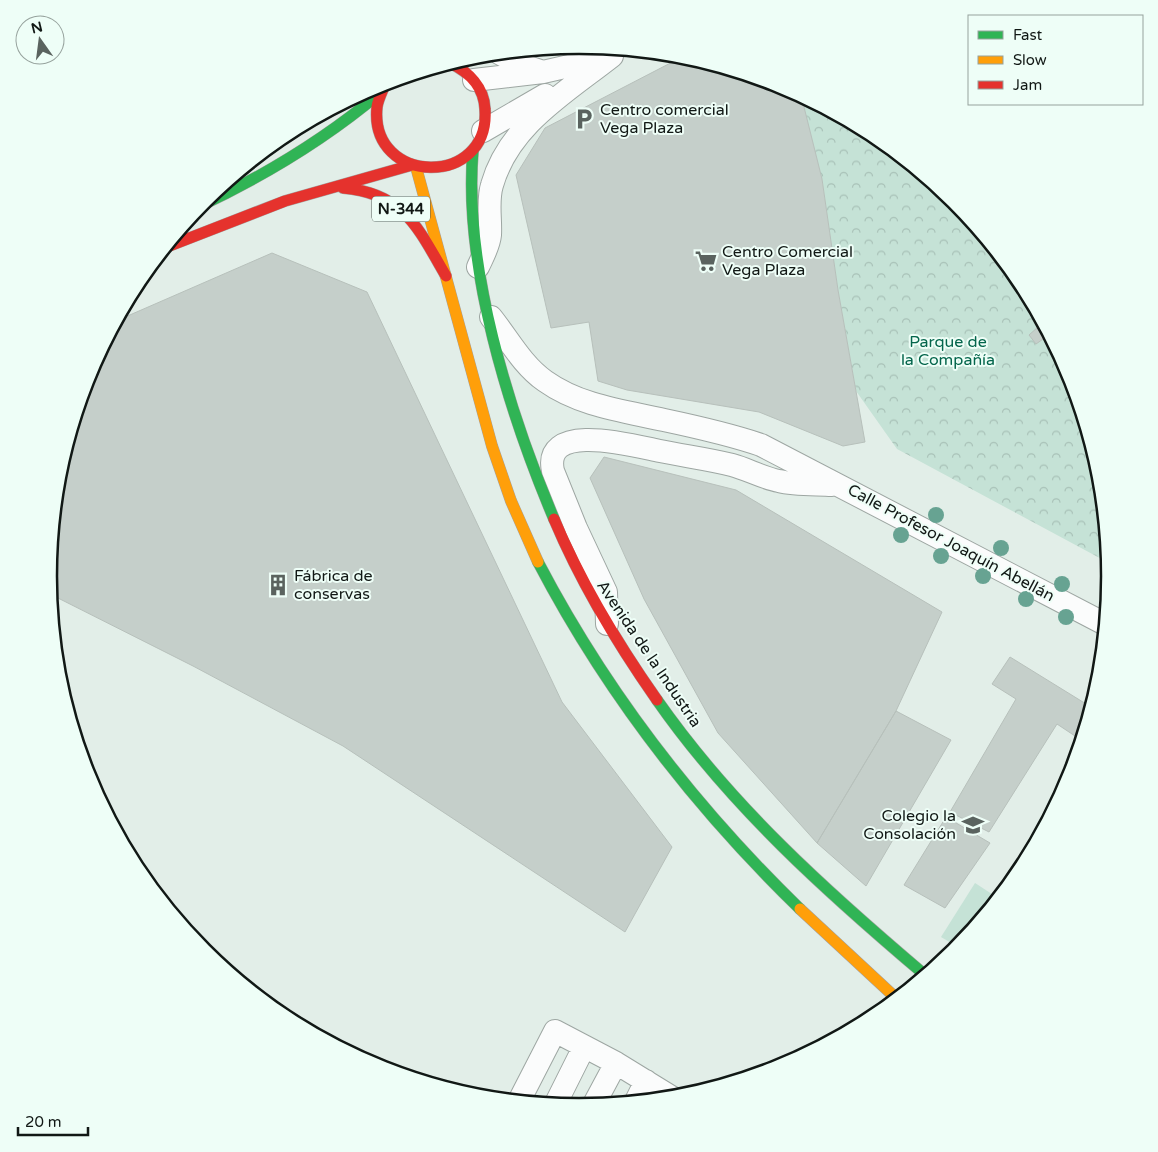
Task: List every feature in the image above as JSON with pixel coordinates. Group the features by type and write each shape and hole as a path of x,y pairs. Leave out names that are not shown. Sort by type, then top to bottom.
{"main road":[{"path":"459,68 474,80"},
{"name":"Avenida de la Industria","path":"474,80 485,104 470,168 471,215 478,267 518,430 559,535 584,585 607,625 664,711 704,762 762,826 847,908 920,971"},
{"path":"223,195 292,160 325,137 378,94"},
{"path":"380,94 376,120 379,134 395,156 414,166 446,276 475,388 500,468 533,552 574,632 639,726 704,808 860,966 891,994"},
{"path":"257,178 298,138"},
{"path":"327,188 414,166 440,168 464,158 478,140"},
{"name":"N-344","path":"180,240 327,188 357,188 380,194 397,204 412,220 446,276"}],"street":[{"path":"474,80 543,72 611,55"},
{"path":"478,140 615,55"},
{"path":"478,267 487,248 490,236 491,187 500,161 534,117 616,55"},
{"path":"509,58 519,64 543,72"},
{"name":"Calle Profesor Joaquín Abellán","path":"489,315 525,363 544,381 562,391 608,410 723,432 761,445 1099,621"},
{"path":"633,445 638,415"},
{"path":"658,451 663,420"},
{"path":"607,625 606,592 576,528 553,471 551,461 554,452 561,446 590,439 633,445 732,466 779,482 840,485"},
{"path":"779,482 791,474 797,463"},
{"path":"522,1095 554,1031 662,1091"},
{"path":"559,1097 584,1047"},
{"path":"598,1097 616,1064"},
{"path":"639,1095 646,1081"}],"green space":[{"name":"Parque de la Compañía","path":"804,105 840,124 897,162 948,207 993,258 1031,315 1047,345 1074,408 1091,474 1097,508 1100,558 897,449 856,391 838,290 822,179"},
{"path":"975,883 993,894 950,943 941,937"}],"building":[{"path":"672,62 747,81 804,105 822,179 838,290 865,442 843,446 759,412 627,390 598,381 589,322 551,328 516,175 545,128"},
{"name":"Fábrica de conservas","path":"272,253 367,292 562,702 672,847 625,932 343,746 193,666 58,598 58,542 61,508 75,441 84,408 97,376 126,317"},
{"path":"1038,327 1044,339 1036,344 1029,335"},
{"path":"604,457 736,490 942,612 896,711 817,843 718,733 644,599 590,478"},
{"path":"1010,657 1085,703 1076,737 1057,724 989,832 950,812 1016,699 992,684"},
{"path":"896,711 951,740 866,886 817,843"},
{"path":"946,817 990,843 945,908 904,885"}],"traffic: fast":[{"path":"223,194 270,170 315,142 378,94"},
{"path":"473,150 472,195 475,242 482,290 506,386 521,433 554,519"},
{"path":"538,562 564,610 593,657 655,746 724,830 800,909"},
{"path":"657,700 716,776 748,812 852,912 920,971"}],"traffic: slow":[{"path":"416,167 492,446 511,501 538,562"},
{"path":"800,909 892,994"}],"traffic: jam":[{"path":"381,93 377,107 380,133 391,152 409,163 430,167 451,164 470,153 482,135 485,109 482,94 478,87 469,76 459,68"},
{"path":"177,243 285,201 412,165"},
{"path":"343,188 364,191 381,197 395,205 417,228 446,276"},
{"path":"554,519 576,566 601,612 657,700"}],"place":[{"name":"Centro comercial Vega Plaza","path":"584,119"},
{"name":"Centro Comercial Vega Plaza","path":"706,261"},
{"name":"Fábrica de conservas","path":"278,585"},
{"name":"Colegio la Consolación","path":"973,825"}]}
